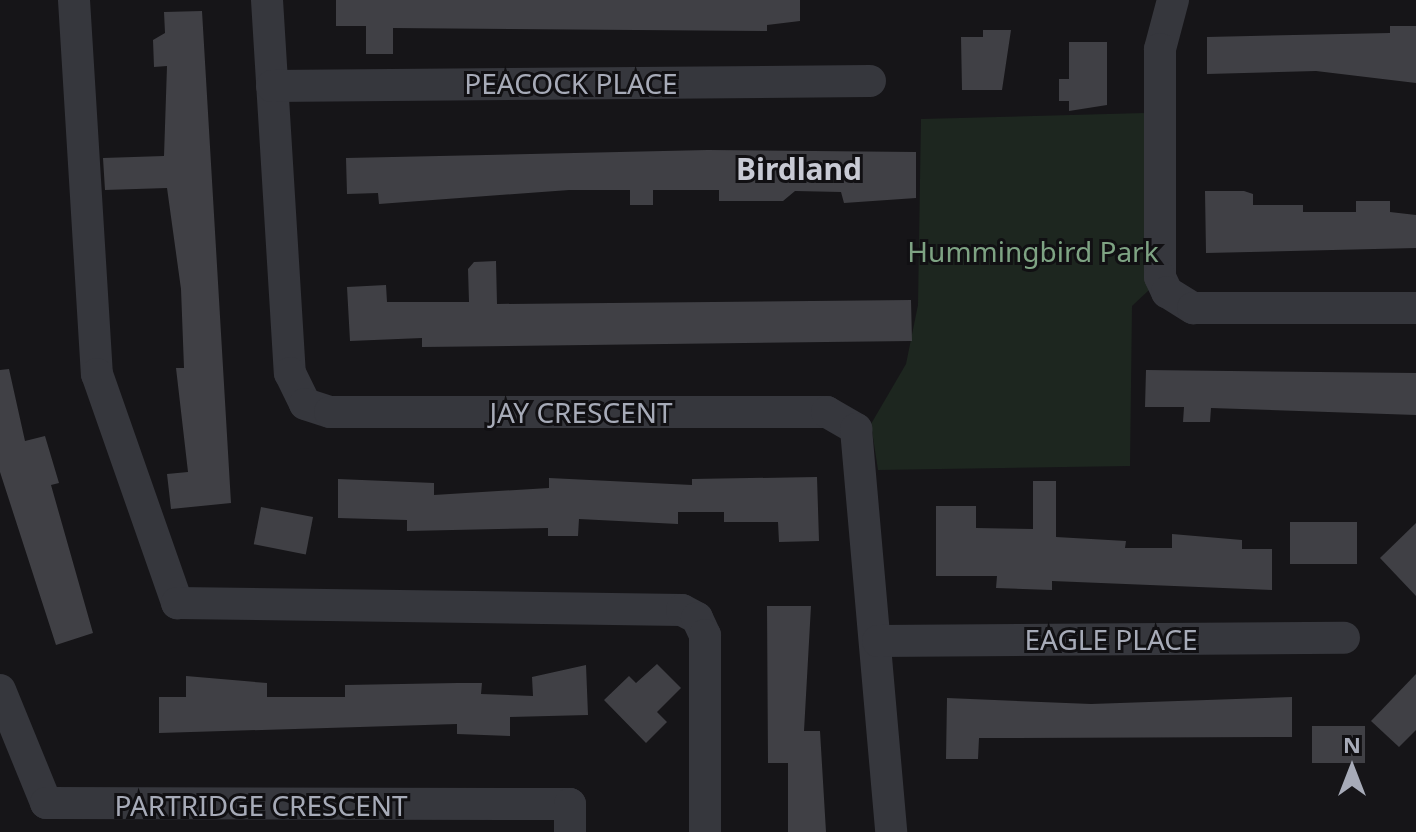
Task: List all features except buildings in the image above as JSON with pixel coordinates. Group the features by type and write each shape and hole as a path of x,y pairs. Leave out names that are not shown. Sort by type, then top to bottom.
{"street":[{"path":"74,0 97,374 177,603 682,610 697,618 705,635 705,832"},
{"name":"JAY CRESCENT","path":"267,0 290,373 305,404 330,412 838,415 861,441 891,832"},
{"path":"1173,0 1160,49 1160,277 1167,292 1193,308 1416,308"},
{"name":"PEACOCK PLACE","path":"272,86 870,81"},
{"name":"EAGLE PLACE","path":"878,641 1344,638"},
{"name":"PARTRIDGE CRESCENT","path":"0,690 46,803 570,804 570,832"}],"green space":[{"name":"Hummingbird Park","path":"1145,113 1149,290 1132,306 1130,466 878,470 871,424 906,364 918,305 921,119"}],"district":[{"name":"Birdland","path":"799,169"}]}
